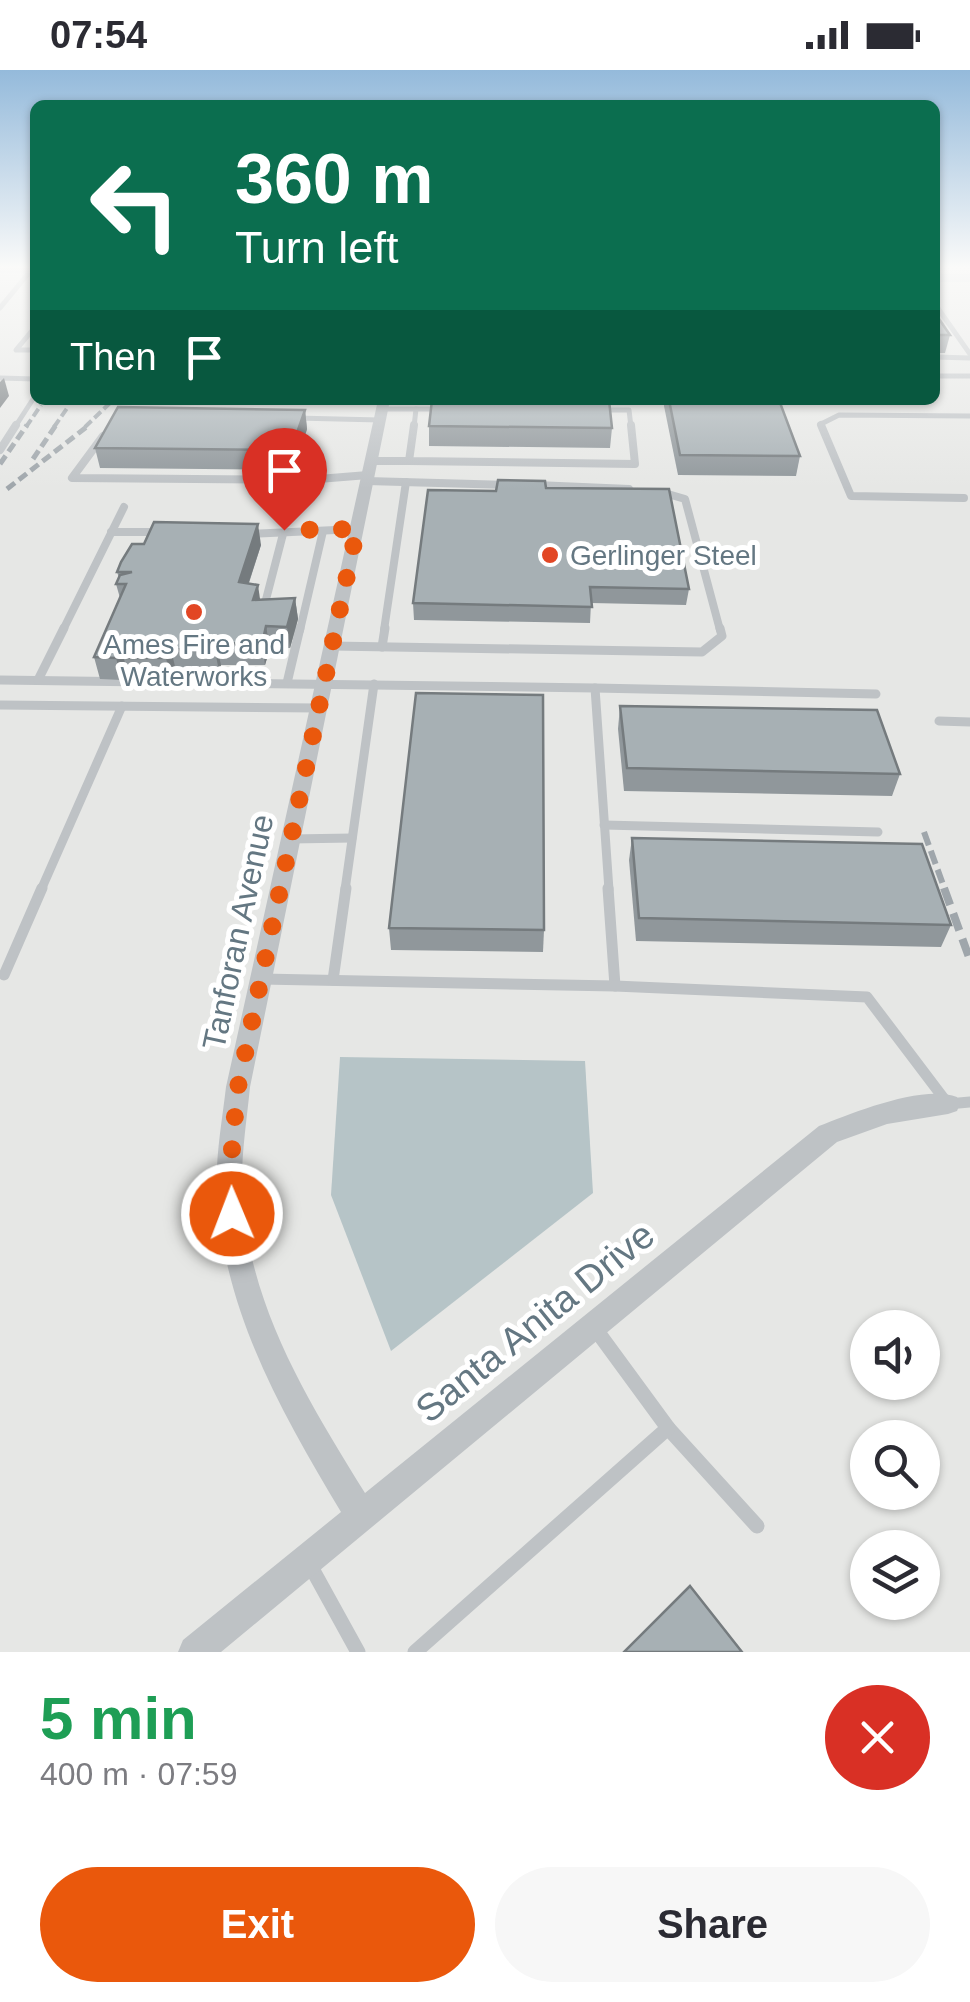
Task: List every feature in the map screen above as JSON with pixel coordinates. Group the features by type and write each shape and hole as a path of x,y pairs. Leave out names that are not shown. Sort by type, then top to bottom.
{"street":[{"name":"Tanforan Avenue","path":"361,1516 278,1378 257,1325 234,1236 230,1193 238,1087 382,409"},
{"name":"Santa Anita Drive","path":"194,1652 828,1134 886,1112 959,1103"}],"lane":[{"path":"940,357 970,356"},
{"path":"940,376 970,376"},
{"path":"0,378 30,378"},
{"path":"0,450 30,404"},
{"path":"286,418 382,409 455,409"},
{"path":"408,461 416,409"},
{"path":"105,434 72,478 306,480 369,472 408,461 635,464 629,410 590,410"},
{"path":"964,498 851,496 821,424 839,414 970,416"},
{"path":"369,472 406,482 643,490"},
{"path":"382,648 406,482"},
{"path":"332,646 702,652 722,636 686,499 654,492"},
{"path":"38,680 124,508"},
{"path":"276,616 262,614 284,530 357,529"},
{"path":"287,683 323,530"},
{"path":"112,532 168,533"},
{"path":"226,534 283,534"},
{"path":"289,616 302,617"},
{"path":"0,680 876,694"},
{"path":"332,980 374,684"},
{"path":"595,688 614,986"},
{"path":"0,705 319,708"},
{"path":"4,975 122,706"},
{"path":"939,721 970,722"},
{"path":"604,825 878,832"},
{"path":"291,839 352,838"},
{"path":"261,979 614,986 866,997 959,1103"},
{"path":"593,1326 668,1428 757,1526"},
{"path":"414,1652 668,1428"},
{"path":"308,1560 358,1652"}],"shaded area":[{"path":"0,342 30,342 30,405 940,405 940,342 970,342 970,1652 0,1652"},
{"path":"340,1057 585,1061 593,1193 391,1351 331,1195"}],"building":[{"path":"431,405 610,405 612,428 429,426"},
{"path":"670,405 781,405 800,456 680,455"},
{"path":"118,407 305,410 291,450 95,448"},
{"name":"Gerlinger Steel","path":"498,480 545,481 546,488 669,489 689,589 590,587 592,607 413,603 428,490 496,491"},
{"name":"Ames Fire and Waterworks","path":"154,522 258,524 239,582 258,585 253,600 295,598 287,627 266,626 262,644 216,643 215,650 171,649 166,658 128,658 133,648 121,648 116,658 94,657 126,584 116,584 120,575 132,572 117,572 121,562 132,544 144,544"},
{"path":"416,693 543,695 544,930 389,928"},
{"path":"620,706 877,710 900,774 627,768"},
{"path":"632,838 922,844 951,925 639,918"},
{"path":"690,1586 742,1652 624,1652"}],"railway":[{"path":"26,427 41,405"},
{"path":"85,427 108,405"},
{"path":"54,427 68,407"},
{"path":"0,464 27,425"},
{"path":"33,459 56,425"},
{"path":"7,489 89,425"},
{"path":"924,832 945,890"},
{"path":"944,888 970,960"}],"place":[{"name":"Gerlinger Steel","path":"550,555"},
{"name":"Ames Fire and Waterworks","path":"194,612"}],"route":[{"path":"232,1214 232,1144 238,1087 357,529 284,530"}]}
